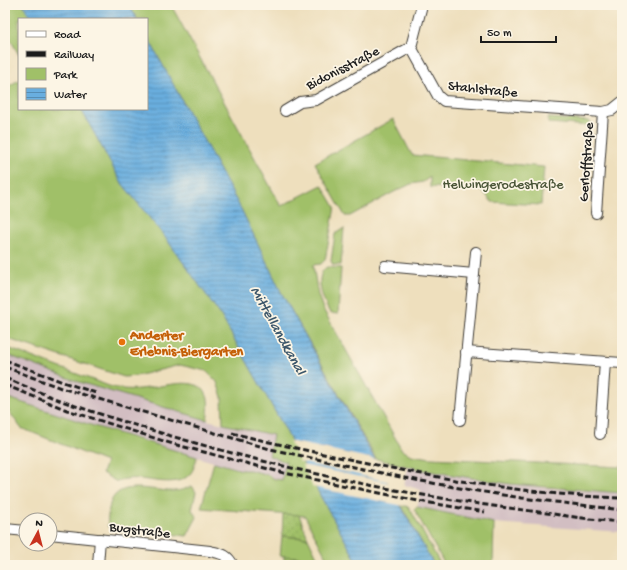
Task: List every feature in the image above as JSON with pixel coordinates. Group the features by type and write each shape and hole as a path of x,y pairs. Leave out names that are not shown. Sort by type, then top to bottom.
{"street":[{"path":"411,47 422,5"},
{"name":"Bidonisstraße","path":"286,111 300,102 316,100 411,47"},
{"name":"Stahlstraße","path":"411,47 438,96 444,101 603,112"},
{"path":"603,112 612,110 622,102"},
{"name":"Gerloffstraße","path":"596,213 603,112"},
{"path":"460,420 476,252"},
{"path":"384,266 474,274"},
{"path":"466,352 622,363"},
{"path":"600,434 605,362"},
{"path":"5,529 18,530"},
{"name":"Bugstraße","path":"58,535 222,554 227,556 233,565"},
{"path":"98,565 100,539"}],"shaded area":[{"path":"5,354 79,382 207,420 273,435 269,455 286,462 282,480 250,470 242,470 161,447 5,397"},
{"path":"408,467 546,488 622,493 622,532 494,523 417,509 421,490 404,485"}],"green space":[{"path":"5,5 24,5 30,18 18,18 18,53 5,30"},
{"path":"129,5 171,5 281,206 322,185 335,207 325,260 321,264 313,265 318,295 323,309 402,450 411,455 431,458 622,467 622,493 510,484 428,471 376,459 282,294 242,211 148,38 148,18 136,18"},
{"path":"18,81 18,110 82,110 121,182 165,237 220,314 359,565 330,565 305,516 201,508 214,462 242,470 250,470 282,480 286,462 269,456 273,435 223,424 222,397 217,382 206,371 180,365 136,376 124,377 5,338 5,88"},
{"path":"548,118 589,121 591,126 548,123"},
{"name":"Helwingerodestraße","path":"393,119 412,155 544,167 541,205 492,202 482,190 430,187 430,177 423,182 411,184 394,192 350,216 345,216 315,163"},
{"path":"344,228 341,265 333,265 331,261 335,234"},
{"path":"327,267 341,268 338,314 330,313 322,296 320,282 321,276"},
{"path":"5,347 116,388 151,388 177,384 198,386 205,392 208,403 207,420 79,382 5,354"},
{"path":"5,397 197,457 190,474 184,479 168,482 125,479 117,482 102,473 106,462 21,428 5,406"},
{"path":"192,486 196,492 192,510 197,517 187,536 108,527 109,509 112,499 118,492 135,488 176,491"},
{"path":"401,505 409,507 441,565 434,565"},
{"path":"417,507 494,523 493,565 445,565 414,509"},
{"path":"283,514 299,515 308,538 282,536"},
{"path":"282,536 308,538 318,559 280,556"},
{"path":"284,556 318,559 321,565 284,565"}],"water":[{"path":"24,5 129,5 136,18 30,18"},
{"name":"Mittellandkanal","path":"148,38 242,211 282,294 434,565 359,565 220,314 165,237 121,182 82,110 148,110"}],"pier":[{"path":"289,441 378,460 390,482 300,462"},
{"path":"302,465 391,483 404,506 313,487"}],"railway":[{"path":"5,360 96,393"},
{"path":"5,367 61,388 270,449 405,478 465,489 522,498 622,510"},
{"path":"5,378 70,404 125,422 238,455 294,469 466,502 622,522"},
{"path":"5,385 67,410 173,444 284,473 418,501 485,512"},
{"path":"232,433 323,454 453,480 520,490 622,498"}],"place":[{"name":"Anderter Erlebnis-Biergarten","path":"122,342"}]}
